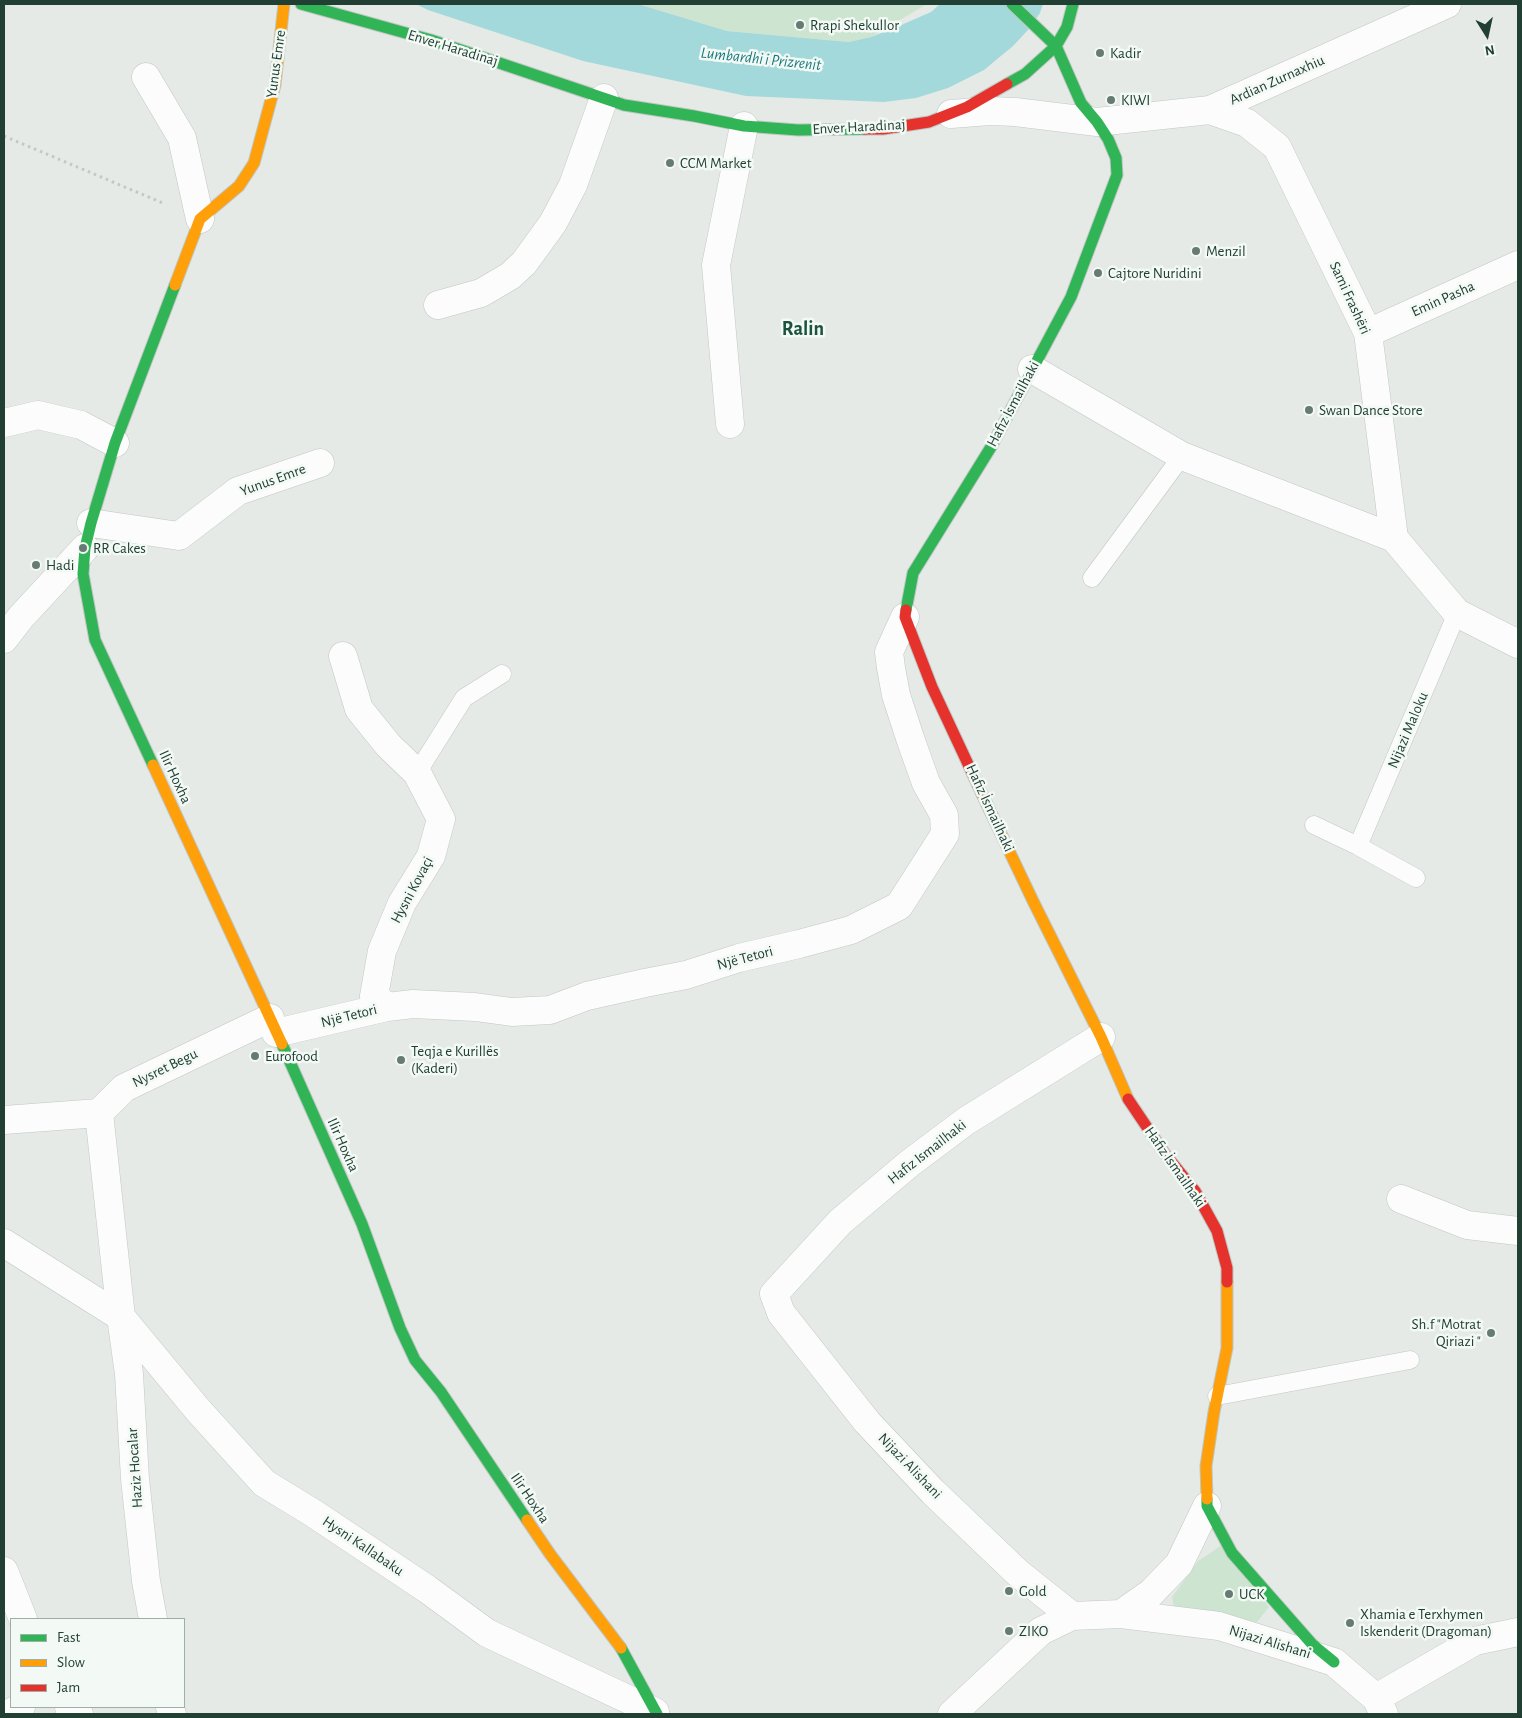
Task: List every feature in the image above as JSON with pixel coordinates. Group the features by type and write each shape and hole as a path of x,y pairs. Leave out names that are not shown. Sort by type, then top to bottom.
{"street":[{"name":"Yunus Emre","path":"4,639 88,536 115,444 200,219 240,186 254,162 275,85 284,4"},
{"name":"Enver Haradinaj","path":"301,4 431,40 624,105 744,126 798,130 882,129 929,122 968,107 1025,74 1056,46 1067,27 1073,4"},
{"path":"1012,4 1056,46 1081,103 1097,122"},
{"name":"Ardian Zurnaxhiu","path":"950,114 990,111 1015,112 1097,122 1210,110 1447,4"},
{"path":"146,78 182,138 200,219"},
{"path":"438,305 481,293 510,276 524,263 553,223 573,185 604,98"},
{"name":"Sami Frashëri","path":"1210,110 1247,123 1277,146 1368,333 1394,538"},
{"name":"Hafiz İsmai̇lhaki","path":"1097,122 1108,139 1116,158 1117,175 1070,297 991,447 913,573 905,618 932,687 1033,900 1101,1037 1130,1103 1165,1154 1195,1191 1217,1231 1227,1268 1226,1348 1206,1466 1207,1506 1180,1564 1151,1593 1121,1614"},
{"path":"730,424 716,265 744,126"},
{"name":"Emin Pasha","path":"1368,333 1518,265"},
{"path":"1032,370 1182,456 1394,538 1457,613 1518,644"},
{"path":"4,423 38,415 81,425 115,444"},
{"name":"Yunus Emre","path":"88,536 179,536 238,491 320,463"},
{"name":"Ilir Hoxha","path":"88,536 83,574 95,640 362,1224 400,1328 415,1360 441,1392 550,1554 618,1643 656,1713"},
{"name":"Një Tetori","path":"273,1026 387,1007 434,1004 512,1012 550,1010 587,996 686,976 739,958 852,930 899,906 945,834 944,816 926,783 913,747 896,695 891,668 889,652 905,618"},
{"name":"Hysni Kovaçi","path":"343,656 359,709 388,745 416,773 441,819 431,856 402,903 382,951 374,996 387,1007"},
{"name":"Nysret Begu","path":"99,1113 124,1088 273,1026"},
{"name":"Hafiz Ismailhaki","path":"774,1294 840,1222 910,1163 966,1121 1101,1037"},
{"path":"4,1120 99,1113"},
{"name":"Haziz Hocalar","path":"99,1113 129,1374 136,1488 146,1581 154,1618"},
{"path":"1401,1199 1467,1225 1518,1231"},
{"path":"4,1243 121,1317"},
{"name":"Nijazi Alishani","path":"774,1294 780,1313 867,1422 933,1492 1018,1573 1072,1616"},
{"name":"Hysni Kallabaku","path":"121,1317 198,1410 264,1483 313,1513 427,1589 487,1633 656,1713"},
{"name":"Hafiz İsmai̇lhaki","path":"1207,1506 1232,1553 1312,1644 1334,1662"},
{"path":"4,1571 23,1618"},
{"name":"Nijazi Alishani","path":"952,1714 1041,1631 1072,1616 1121,1614 1218,1626 1334,1662 1380,1706"},
{"path":"1380,1706 1475,1640 1518,1632"},
{"path":"8,1714 19,1708"}],"lane":[{"path":"1092,578 1182,456"},
{"name":"Nijazi Maloku","path":"1358,846 1457,613"},
{"path":"416,773 464,698 502,674"},
{"path":"1314,825 1358,846 1416,878"},
{"path":"1217,1396 1410,1360"}],"path":[{"path":"4,136 200,219"}],"green space":[{"path":"638,4 927,4 871,37 849,42 727,31"},
{"path":"1222,1545 1269,1607 1257,1622 1175,1612 1172,1597 1198,1561"}],"water":[{"name":"Lumbardhi i Prizrenit","path":"416,4 638,4 727,31 849,42 871,37 899,26 931,12 940,4 1043,4 1040,13 1028,30 1013,46 984,70 948,88 916,98 884,102 746,96 583,61 428,10"}],"traffic: fast":[{"path":"301,4 431,40 624,105 744,126 798,130 865,129"},
{"path":"906,610 913,573 991,447 1071,297 1117,175 1116,158 1108,139 1081,103 1056,46 1012,4"},
{"path":"1007,84 1025,74 1056,46 1067,27 1073,4"},
{"path":"153,765 95,640 83,574 85,548 91,523 115,443 175,285"},
{"path":"282,1044 362,1224 400,1328 415,1360 441,1392 527,1520"},
{"path":"1207,1499 1207,1506 1232,1553 1312,1644 1334,1662"},
{"path":"621,1648 657,1714"}],"traffic: slow":[{"path":"175,285 200,219 239,186 254,163 275,85 284,4"},
{"path":"153,765 282,1044"},
{"path":"982,794 1101,1037 1128,1099"},
{"path":"1207,1499 1206,1466 1214,1412 1227,1348 1227,1282"},
{"path":"527,1520 550,1554 621,1648"}],"traffic: jam":[{"path":"865,129 883,129 929,122 967,107 1007,84"},
{"path":"906,610 905,617 932,687 982,794"},
{"path":"1128,1099 1165,1154 1195,1191 1217,1231 1227,1268 1227,1282"}],"place":[{"name":"Rrapi Shekullor","path":"800,25"},
{"name":"Kadir","path":"1100,53"},
{"name":"KIWI","path":"1111,100"},
{"name":"CCM Market","path":"670,163"},
{"name":"Menzil","path":"1196,251"},
{"name":"Cajtore Nuridini","path":"1098,273"},
{"name":"Swan Dance Store","path":"1309,410"},
{"name":"RR Cakes","path":"83,548"},
{"name":"Hadi","path":"36,565"},
{"name":"Eurofood","path":"255,1056"},
{"name":"Teqja e Kurillës (Kaderi)","path":"401,1060"},
{"name":"Sh.f \"Motrat Qiriazi \"","path":"1491,1333"},
{"name":"Gold","path":"1009,1591"},
{"name":"UCK","path":"1229,1594"},
{"name":"Xhamia e Terxhymen Iskenderit (Dragoman)","path":"1350,1623"},
{"name":"ZIKO","path":"1009,1631"}],"district":[{"name":"Ralin","path":"803,329"}]}
